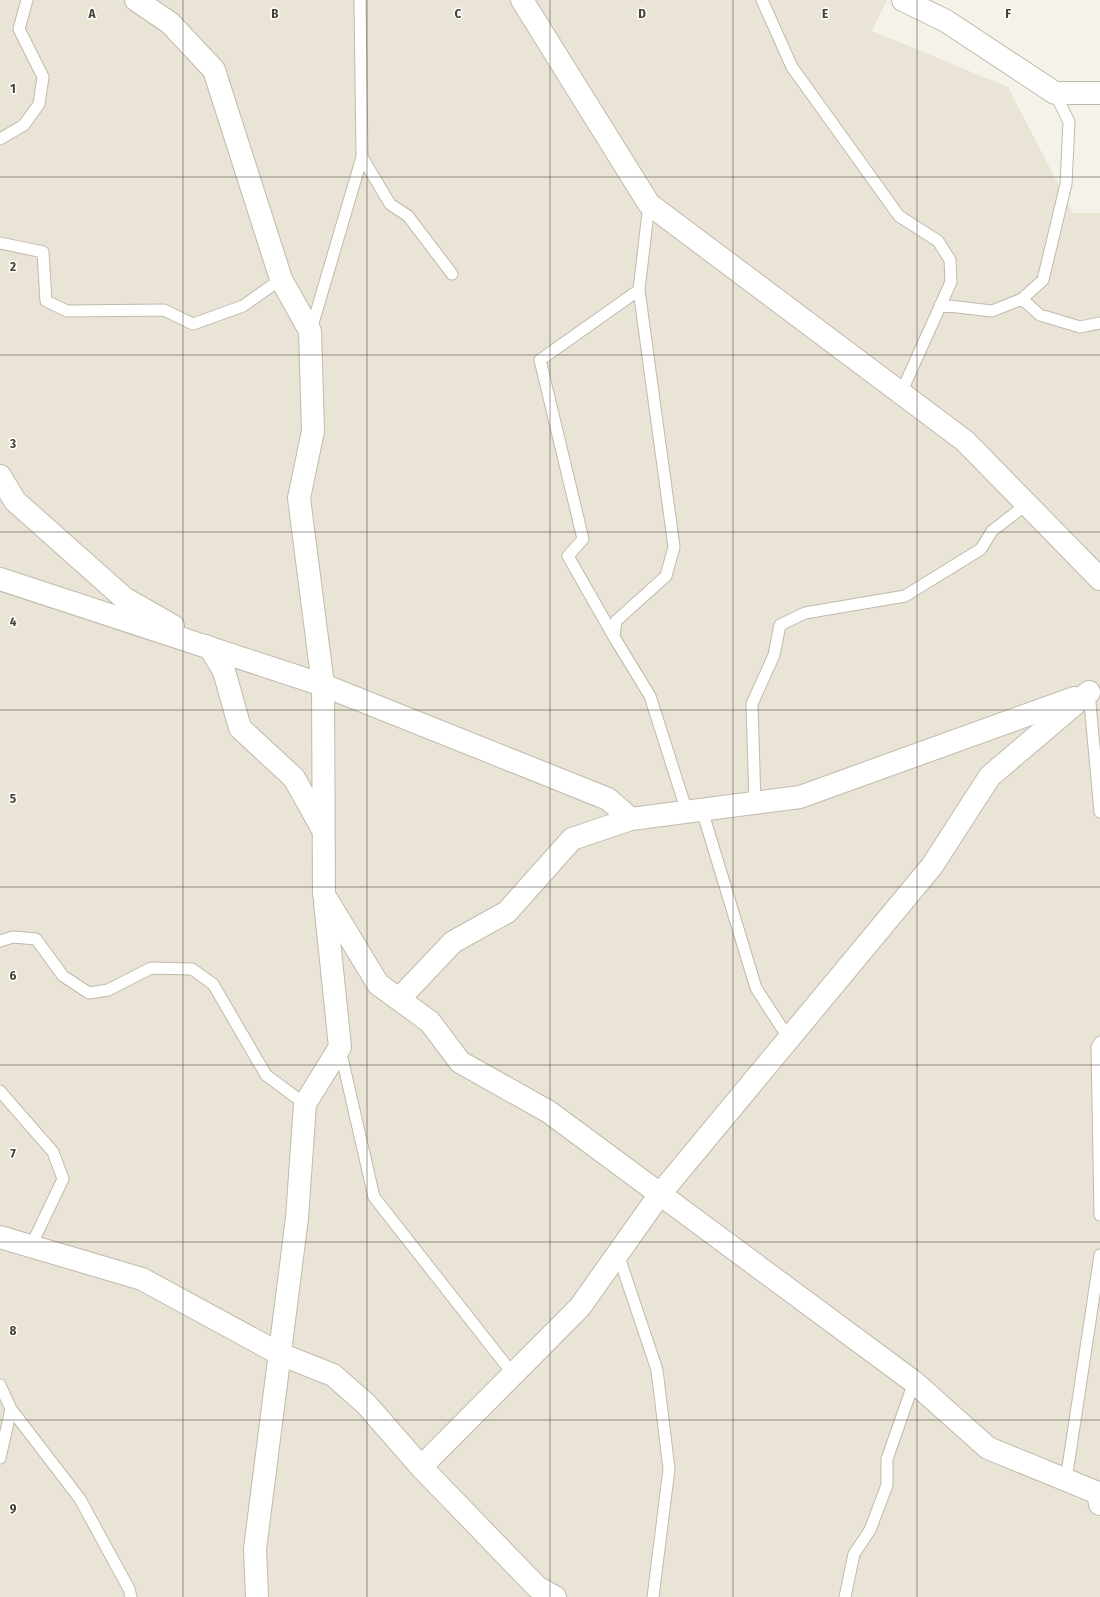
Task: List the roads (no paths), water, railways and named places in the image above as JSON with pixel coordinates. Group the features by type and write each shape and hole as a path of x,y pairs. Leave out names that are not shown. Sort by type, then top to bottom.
{"street":[{"path":"136,0 170,23 214,70 281,279 310,331 313,431 299,498 323,685 324,895 340,1047 305,1104 297,1218 255,1549 257,1597"},
{"path":"522,0 649,204 965,441 1100,579"},
{"path":"903,0 946,21 1055,92 1100,92"},
{"path":"0,476 15,501 124,598 210,648 224,671 240,728 294,778 324,831"},
{"path":"0,579 323,685 608,799 632,819"},
{"path":"399,999 453,942 507,912 572,839 632,819 800,797 1094,689"},
{"path":"422,1467 580,1307 660,1194 932,866 990,776 1094,689"},
{"path":"324,895 378,984 430,1022 460,1062 549,1112 914,1382 988,1448 1066,1480 1099,1496"},
{"path":"0,1237 142,1279 280,1354 333,1375 366,1404 422,1467 537,1586 555,1597"}],"lane":[{"path":"0,139 24,125 39,104 43,77 19,29 27,0"},
{"path":"310,331 362,157 360,0"},
{"path":"762,0 796,74 899,216 938,241 950,260 951,282 901,393"},
{"path":"940,305 992,311 1022,299 1043,280 1066,184 1069,122 1055,92"},
{"path":"362,157 390,204 408,216 452,274"},
{"path":"614,637 616,621 666,576 674,547 639,290 649,204"},
{"path":"0,243 43,252 46,301 67,311 164,310 193,324 242,306 281,279"},
{"path":"639,290 540,360 583,539 568,556 614,637 650,696 694,811 756,988 789,1039"},
{"path":"1022,299 1040,315 1080,327 1100,323"},
{"path":"756,803 752,704 774,655 780,625 805,613 905,596 981,549 992,531 1027,504"},
{"path":"1094,689 1100,812"},
{"path":"0,941 13,937 36,939 63,976 89,992 108,990 151,968 192,969 213,984 266,1075 305,1104"},
{"path":"1100,1042 1097,1047 1100,1215"},
{"path":"340,1047 374,1197 513,1374"},
{"path":"0,1091 53,1152 63,1179 31,1246"},
{"path":"618,1254 657,1370 669,1469 653,1597"},
{"path":"1066,1480 1100,1255"},
{"path":"1089,1329 1100,1322"},
{"path":"845,1597 854,1554 870,1530 887,1485 887,1459 914,1382"},
{"path":"0,1385 11,1409 80,1499 129,1590 131,1597"},
{"path":"0,1458 11,1409"}]}
